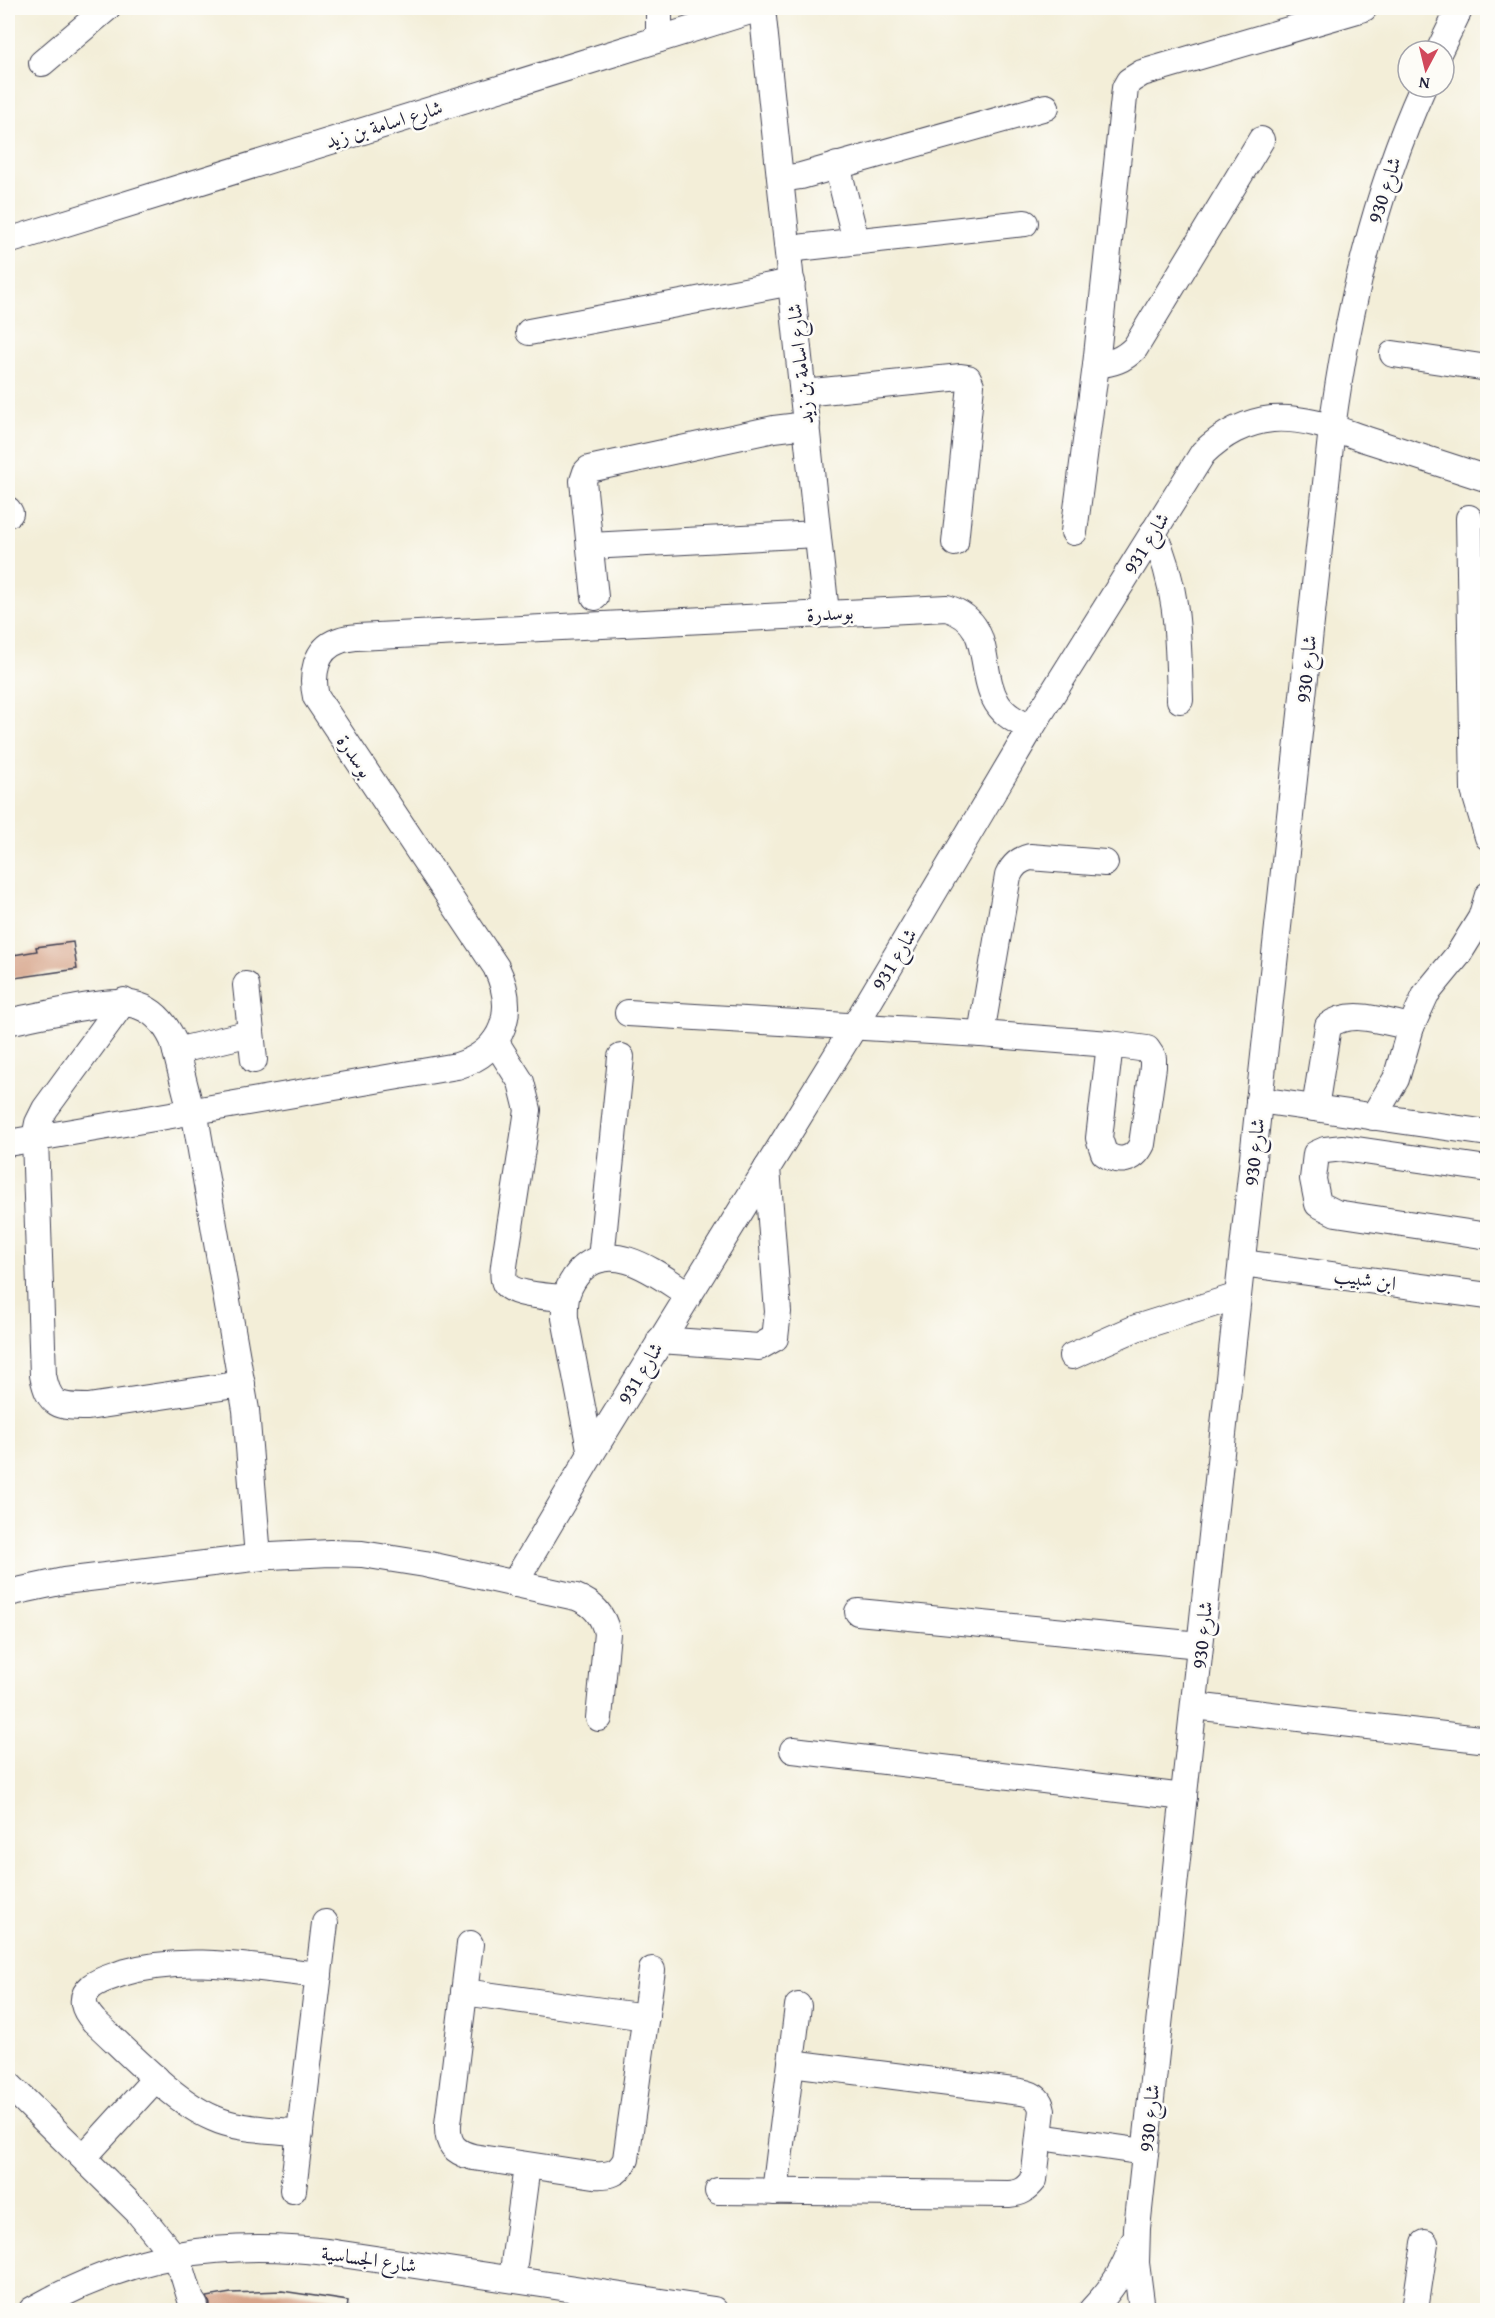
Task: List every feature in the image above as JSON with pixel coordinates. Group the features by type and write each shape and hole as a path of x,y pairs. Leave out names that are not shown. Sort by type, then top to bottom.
{"street":[{"path":"42,63 107,8"},
{"path":"659,8 659,39"},
{"name":"شارع اسامة بن زيد","path":"8,241 761,8 789,249 826,613"},
{"path":"1074,532 1096,365 1123,96 1129,81 1142,73 1364,8"},
{"path":"1445,39 1460,8"},
{"name":"شارع 930","path":"1142,2310 1136,2263 1137,2228 1332,428 1343,351 1365,250 1384,186 1418,99"},
{"path":"781,179 1046,107"},
{"path":"1096,365 1113,363 1126,357 1135,348 1261,140"},
{"path":"837,165 856,242"},
{"path":"789,249 1025,223"},
{"path":"529,332 792,282"},
{"path":"1393,354 1488,368"},
{"path":"803,393 969,378 955,543"},
{"name":"شارع 931","path":"514,1584 688,1294 854,1027 1031,728 1203,453 1218,439 1254,422 1274,419 1294,420 1332,428 1488,479"},
{"path":"596,597 583,481 589,469 763,431 807,424"},
{"path":"1469,518 1474,790 1488,837"},
{"path":"1153,532 1165,558 1173,589 1180,700"},
{"path":"590,546 818,534"},
{"name":"بوسدرة","path":"495,1041 505,1019 507,997 496,967 316,697 314,673 319,658 327,647 338,640 357,637 947,608 965,616 977,630 993,694 999,705 1017,722 1031,728"},
{"path":"981,1034 1011,869 1016,863 1030,857 1106,863"},
{"path":"1373,1117 1396,1079 1411,1027 1426,994 1458,955 1481,918 1488,895"},
{"path":"246,986 254,1060"},
{"path":"8,1022 103,1003 124,1001 145,1008 154,1014 168,1030 176,1051 190,1107 198,1112 457,1066 478,1057 495,1041 521,1082 528,1110 505,1259 504,1283 509,1289 518,1292 564,1298"},
{"path":"124,1001 45,1109 34,1138 44,1375 47,1392 56,1404 68,1407 88,1407 242,1384"},
{"path":"628,1013 1110,1044"},
{"path":"1315,1108 1328,1026 1336,1019 1356,1016 1411,1027"},
{"path":"176,1051 252,1033"},
{"path":"602,1259 621,1057"},
{"path":"1259,1100 1488,1133"},
{"path":"8,1143 194,1110"},
{"path":"194,1110 242,1384 249,1436 258,1557"},
{"path":"1488,1169 1344,1148 1325,1150 1316,1154 1313,1179 1317,1204 1336,1213 1488,1236"},
{"path":"660,1340 759,1347 775,1338 778,1312 767,1168"},
{"path":"591,1454 565,1318 564,1298 571,1281 584,1267 602,1259 621,1258 639,1264 688,1294"},
{"name":"ابن شبيب","path":"1242,1263 1488,1296"},
{"path":"1072,1356 1136,1328 1238,1296"},
{"path":"8,1593 64,1581 298,1553 362,1554 425,1564 576,1598 585,1601 600,1613 607,1633 599,1718"},
{"path":"858,1612 1200,1645"},
{"path":"1194,1706 1488,1740"},
{"path":"793,1750 1184,1797"},
{"path":"293,2190 325,1923"},
{"path":"470,1944 448,2124 449,2141 452,2148 466,2155 527,2166 603,2176 612,2175 623,2165 629,2149 652,1970"},
{"path":"300,2133 237,2125 214,2119 191,2106 156,2078 85,2011 84,2001 88,1990 97,1982 146,1966 169,1963 213,1963 319,1975"},
{"path":"464,1992 646,2017"},
{"path":"776,2192 798,2006"},
{"path":"718,2191 1019,2193 1028,2188 1034,2180 1042,2110 1041,2103 1028,2093 791,2064"},
{"path":"84,2157 156,2078"},
{"path":"8,2084 138,2212 172,2255 183,2274 195,2306 200,2286 202,2250"},
{"path":"1040,2137 1145,2152"},
{"path":"512,2279 527,2166"},
{"name":"شارع 930","path":"1092,2310 1110,2292 1127,2261 1137,2228"},
{"path":"1415,2310 1425,2243"},
{"name":"شارع الجساسية","path":"32,2310 111,2272 172,2255 233,2247 308,2250 512,2279 561,2299 714,2310"}],"building":[{"path":"73,942 77,969 8,979 8,956 37,951 36,947"},
{"path":"282,2291 348,2301 347,2310 209,2310 210,2304 207,2297 231,2293"}]}
